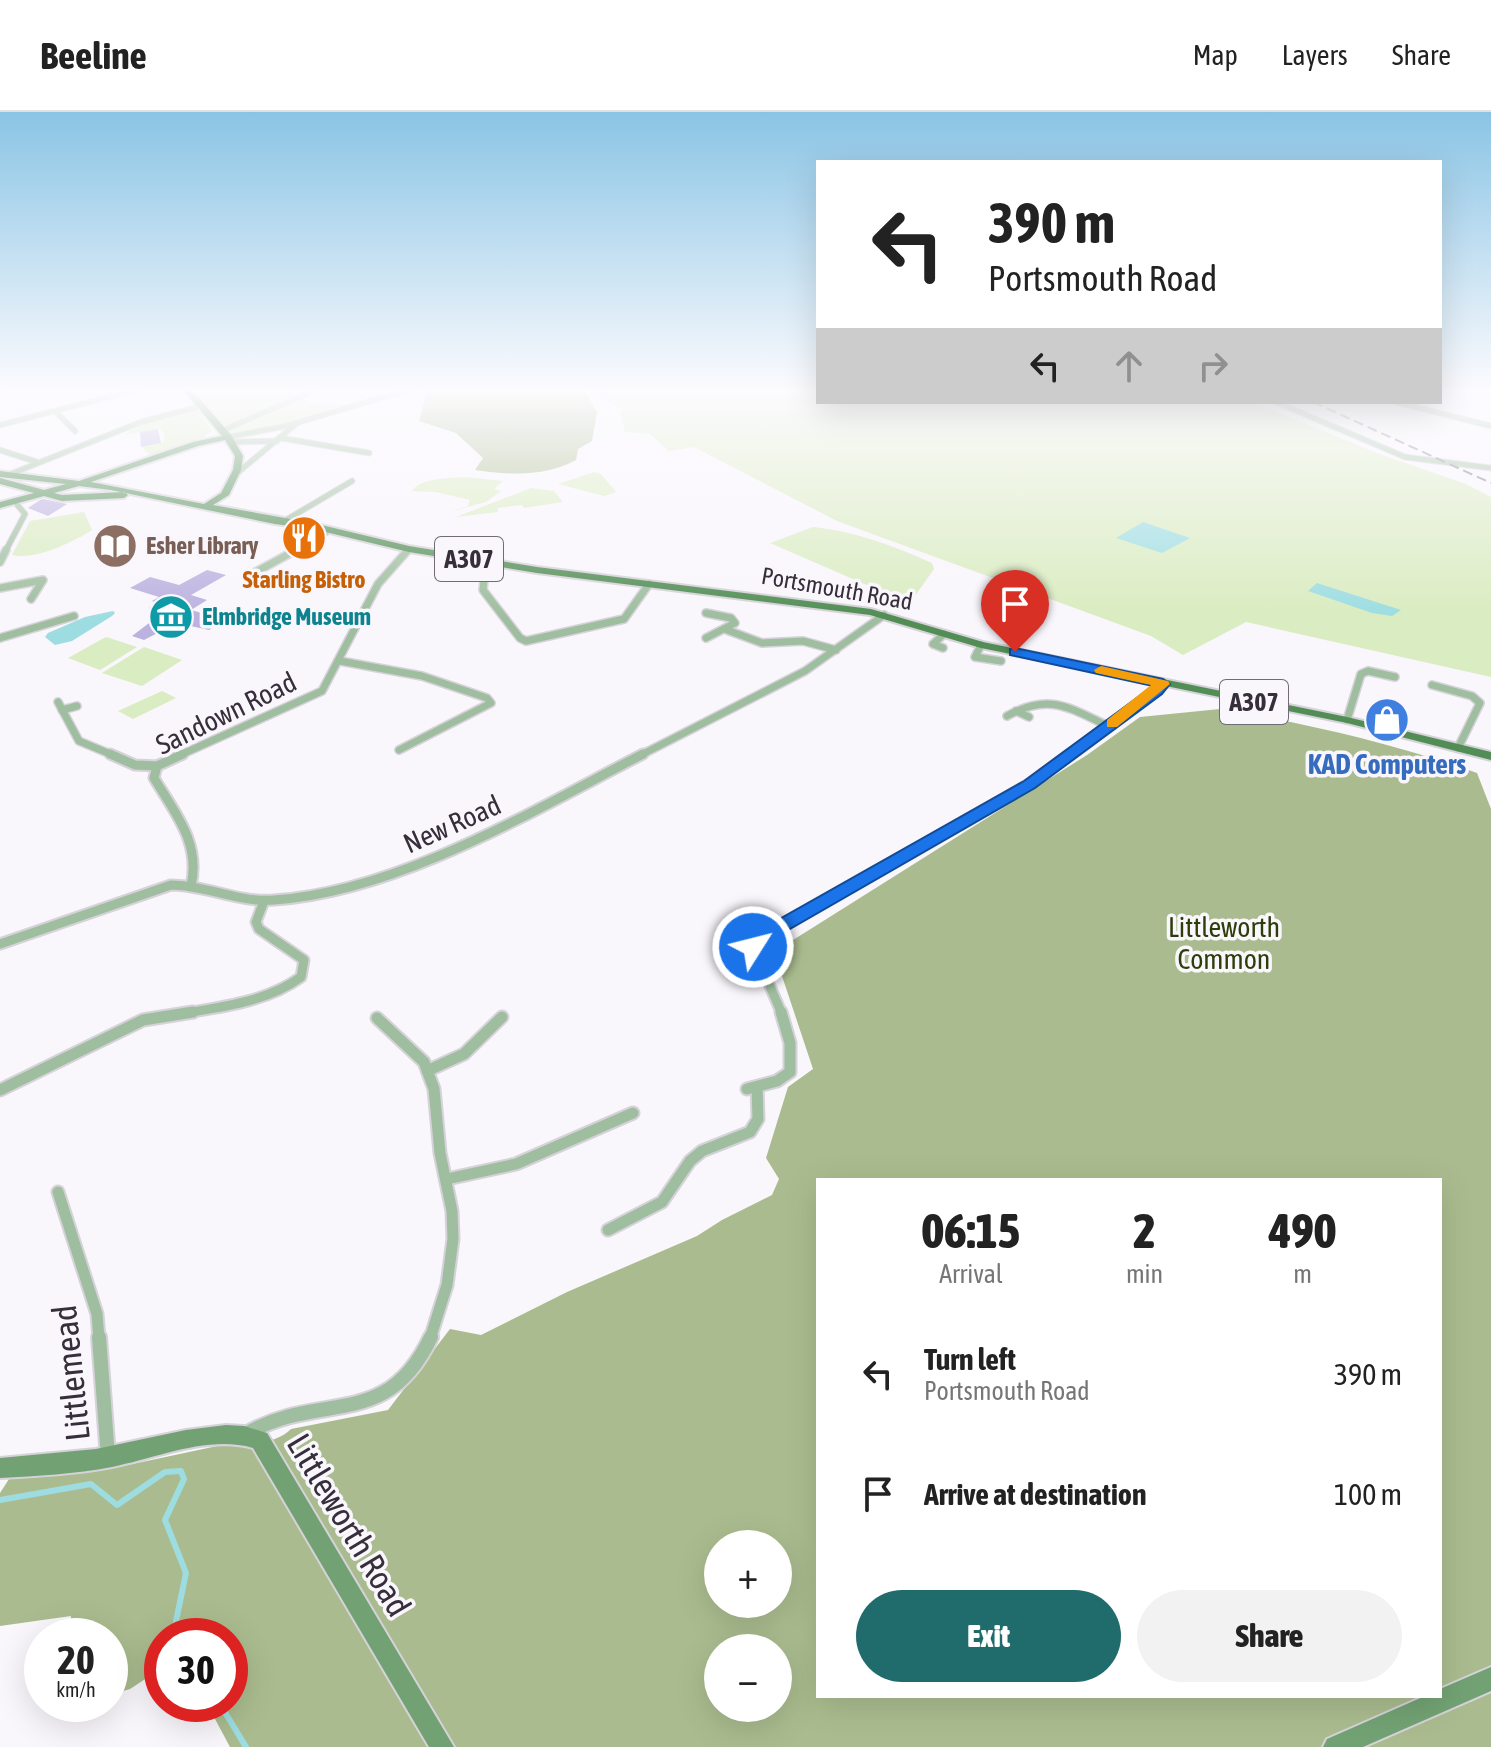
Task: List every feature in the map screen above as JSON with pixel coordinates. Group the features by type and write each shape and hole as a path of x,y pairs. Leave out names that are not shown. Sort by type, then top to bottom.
{"main road":[{"path":"16,503 137,464"},
{"path":"225,509 225,495 239,464"},
{"name":"A307","path":"3,476 80,483 149,494 328,531"},
{"name":"A307","path":"3,476 56,497 149,494"},
{"path":"207,505 225,495"},
{"path":"0,507 56,497"},
{"name":"A307","path":"268,519 286,520 328,531"},
{"name":"Portsmouth Road","path":"328,531 499,564 815,603 884,615 981,645 1347,720 1491,756"}],"street":[{"path":"3,476 31,464"},
{"path":"236,474 248,464"},
{"path":"1462,464 1491,468"},
{"path":"286,520 352,481"},
{"path":"0,562 24,516 16,503"},
{"path":"252,574 328,531"},
{"name":"Sandown Road","path":"191,886 196,853 154,778 157,766 322,691 378,584 409,549"},
{"path":"499,564 484,580 483,590 520,638 526,641 624,619 649,584"},
{"path":"0,588 46,579 31,599"},
{"path":"706,613 735,620 727,630 706,638"},
{"name":"New Road","path":"0,944 171,885 191,886 264,901 390,875 444,855 727,711 836,650 884,615"},
{"path":"0,638 74,616"},
{"path":"727,630 753,641 773,644 814,642 836,650"},
{"path":"943,648 933,644 944,634"},
{"path":"744,645 753,641"},
{"path":"969,666 981,645"},
{"path":"975,657 1001,661"},
{"path":"340,661 440,681 487,698 491,703 399,750"},
{"path":"1347,720 1361,674 1368,671 1395,677"},
{"path":"608,1230 662,1202 690,1161 702,1151 750,1132 758,1119 752,1088 777,1081 790,1072 793,1058 754,943 1029,784 1163,684"},
{"path":"1432,685 1472,696 1480,703 1458,748"},
{"path":"1007,716 1032,702 1053,702 1108,726"},
{"path":"77,706 60,706 79,741 135,765 157,766"},
{"path":"1016,711 1029,717"},
{"path":"3,1084 143,1020 262,999 295,983 305,967 304,960 259,929 256,922 264,901"},
{"path":"246,1434 271,1420 366,1401 394,1388 412,1372 437,1317 450,1266 453,1219 440,1156 434,1093 429,1070 377,1018"},
{"path":"429,1070 474,1047 504,1018"},
{"path":"447,1179 516,1164 633,1113"},
{"name":"Littlemead","path":"58,1192 97,1314 108,1457"},
{"name":"Littleworth Road","path":"0,1468 108,1457 218,1435 246,1434 260,1440 442,1747"},
{"path":"1335,1747 1491,1679"}],"green space":[{"path":"479,464 567,464 539,472 514,474 475,470"},
{"path":"727,464 1409,464 1466,484 1491,497 1491,677 1246,622 1183,655 1151,636 837,521"},
{"path":"594,472 601,474 616,492 604,496 558,484"},
{"path":"466,477 503,481 494,489 501,491 486,502 448,512 468,506 470,500 435,492 412,491 428,481"},
{"path":"531,488 554,491 563,502 498,508 498,512 456,517"},
{"path":"84,512 92,530 42,553 12,555 30,521"},
{"path":"813,527 889,545 932,563 934,569 912,600 869,586 770,543"},
{"path":"106,637 137,647 100,670 68,658"},
{"path":"144,647 182,660 142,686 102,673"},
{"path":"162,691 176,698 133,719 118,711"},
{"name":"Littleworth Common","path":"1220,709 1318,728 1477,773 1491,809 1491,1747 230,1747 217,1722 248,1722 248,1618 144,1618 144,1680 128,1690 128,1618 24,1618 24,1623 0,1626 0,1493 9,1479 109,1469 222,1445 259,1443 277,1438 291,1429 388,1410 450,1329 481,1335 567,1292 697,1236 772,1195 779,1179 766,1158 788,1087 813,1069 774,952 1087,755 1140,717"}],"water":[{"path":"1143,522 1190,538 1162,553 1116,538"},
{"path":"1317,583 1401,610 1392,616 1372,613 1308,591"},
{"path":"113,611 112,616 72,641 55,645 45,637 85,617"}],"building":[{"path":"40,500 67,504 48,516 28,508"},
{"path":"207,570 226,575 191,595 207,600 191,610 220,618 215,621 221,623 209,630 177,623 144,640 132,636 157,617 150,615 158,611 149,608 158,603 152,601 159,597 130,588 150,577 179,585"}],"waterway":[{"path":"0,1500 91,1484 117,1505 165,1472 181,1471 184,1479 165,1520 186,1573 177,1618"},
{"path":"231,1722 246,1747"}],"railway":[{"path":"1450,464 1491,483"}],"slow traffic":[{"path":"1101,670 1163,684 1112,723"}],"place":[{"name":"Starling Bistro","path":"304,538"},
{"name":"Esher Library","path":"115,546"},
{"name":"Elmbridge Museum","path":"171,617"},
{"name":"KAD Computers","path":"1387,720"}],"route":[{"path":"753,947 758,940 871,873 1029,784 1163,684 1015,652"}]}
